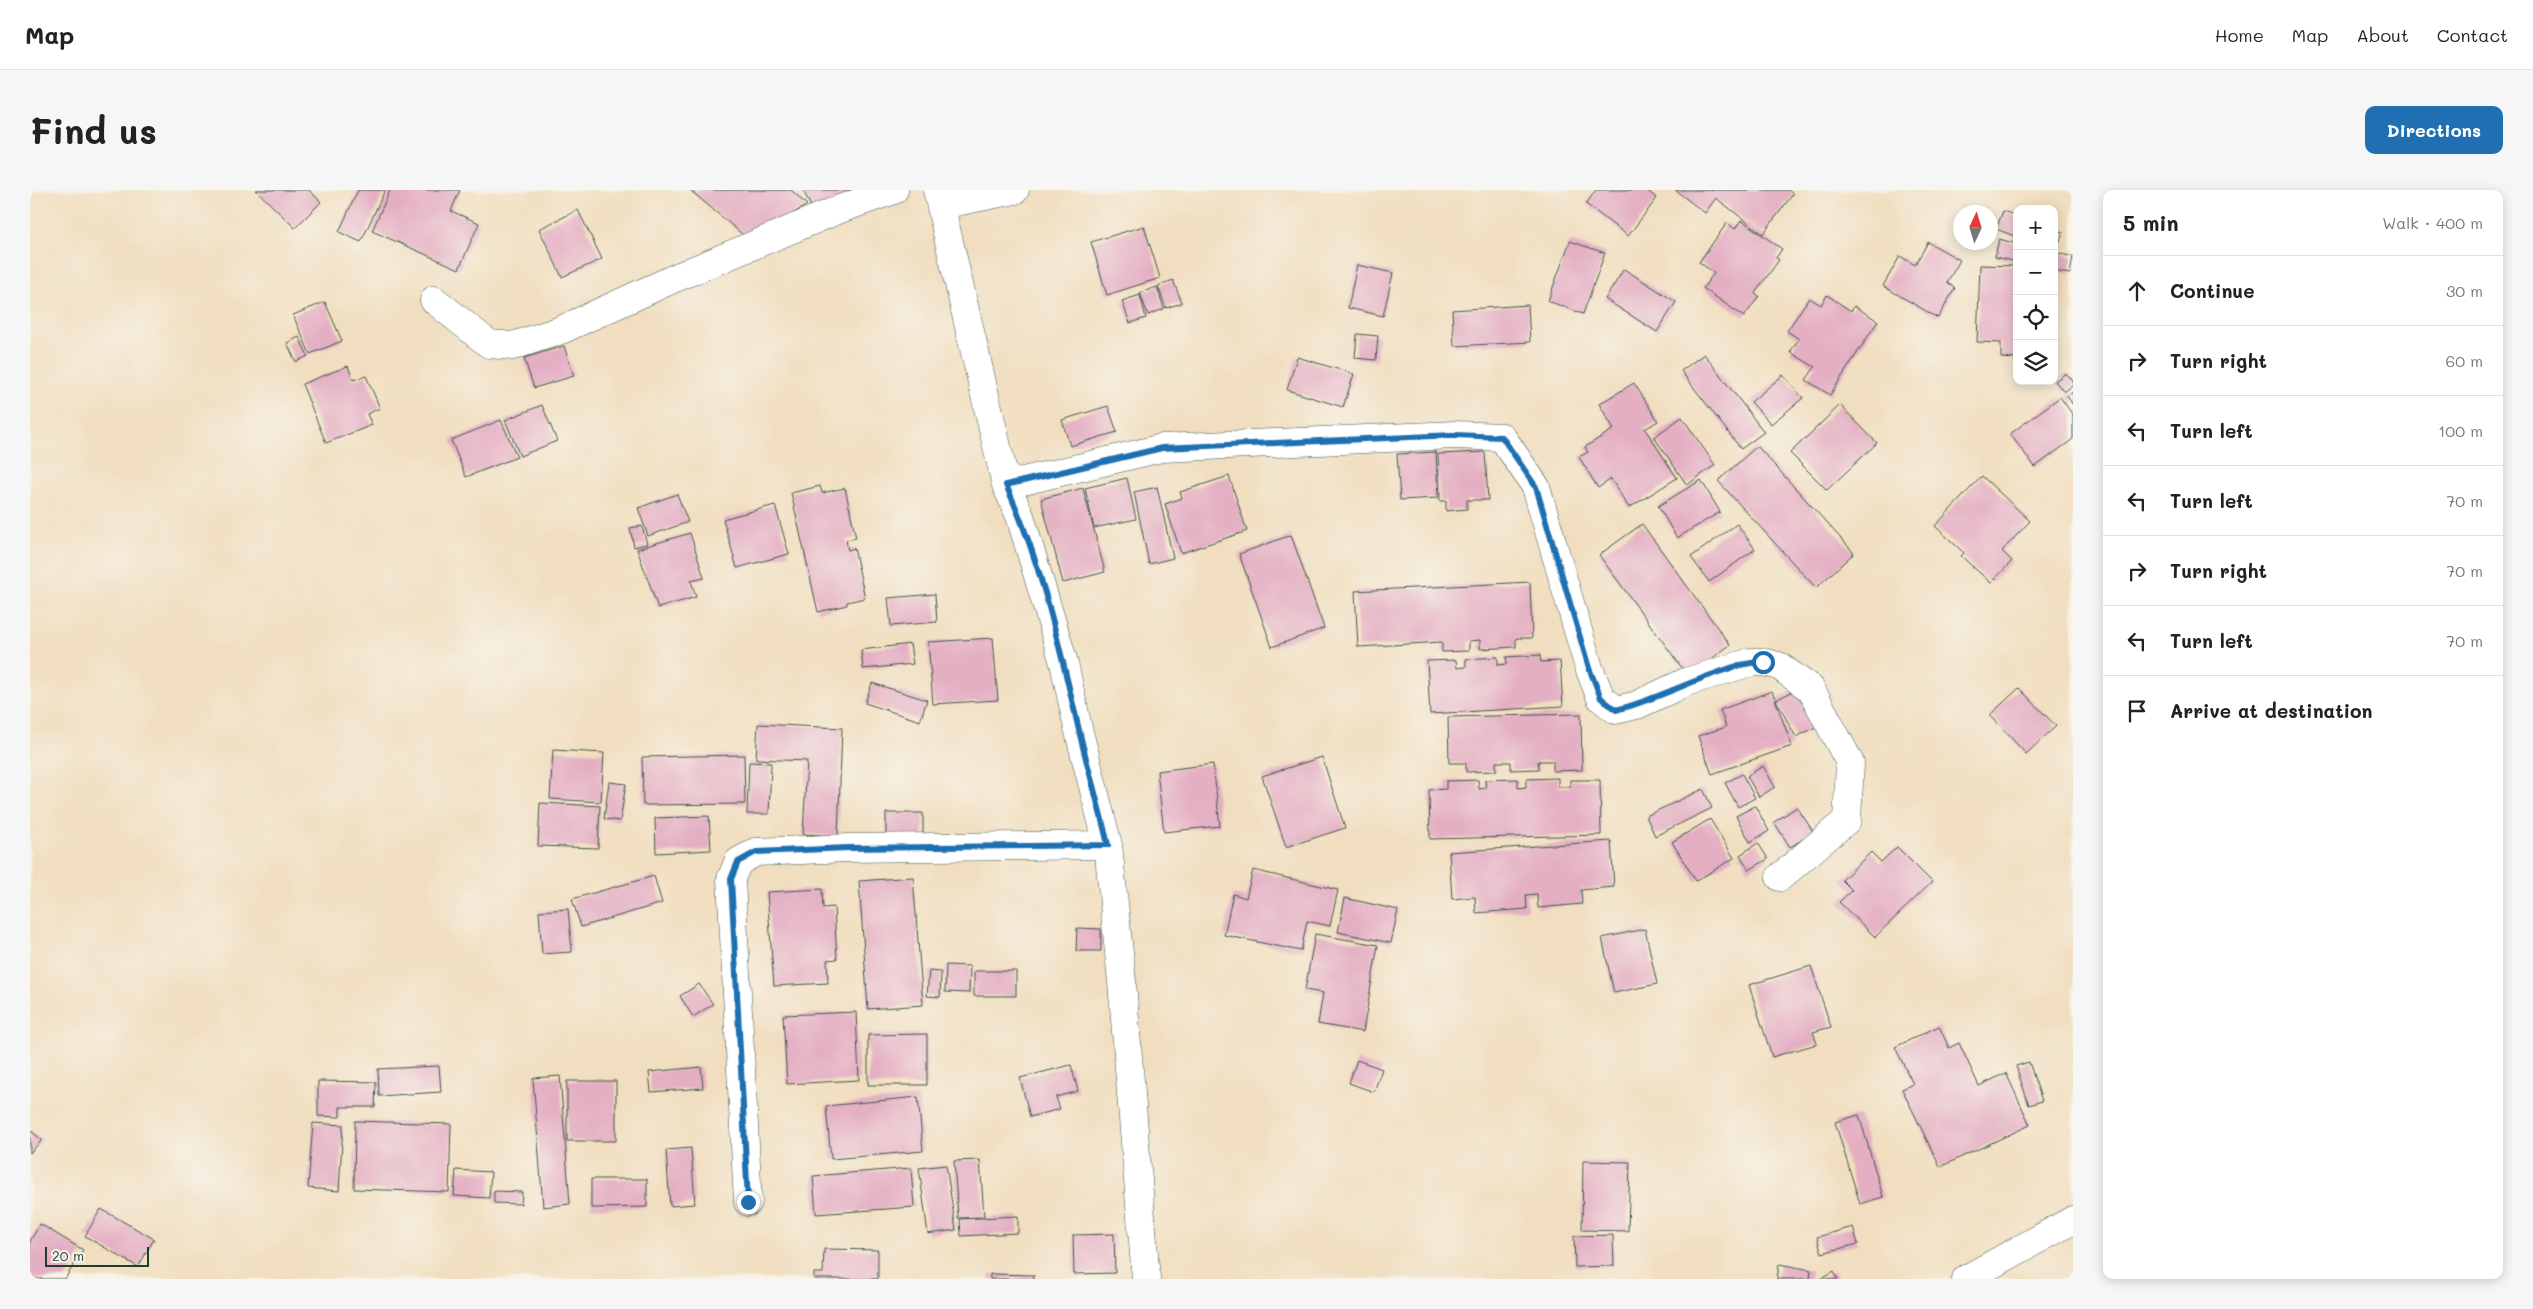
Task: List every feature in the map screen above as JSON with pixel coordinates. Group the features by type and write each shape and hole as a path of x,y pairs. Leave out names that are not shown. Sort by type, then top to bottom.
{"street":[{"path":"434,300 489,344 513,346 560,330 840,209 894,190"},
{"path":"1015,190 939,198 1006,485 1020,516 1064,663 1078,728 1108,845 1122,982 1146,1279"},
{"path":"1006,485 1162,448 1455,435 1502,437 1536,487 1589,668 1601,698 1616,710 1637,705 1686,682 1751,662 1779,666 1811,689 1850,763 1847,820 1780,876"},
{"path":"748,1202 731,879 738,862 756,852 775,851 1108,845"},
{"path":"1966,1279 2073,1220"}],"building":[{"path":"256,190 309,190 321,202 295,228"},
{"path":"358,190 385,190 361,242 339,232"},
{"path":"390,190 460,190 451,211 479,223 459,269 372,231"},
{"path":"690,190 791,190 807,205 749,240"},
{"path":"803,190 858,190 813,211"},
{"path":"1596,190 1646,190 1657,198 1628,236 1586,204"},
{"path":"1675,190 1788,190 1793,194 1763,234 1716,198 1705,213"},
{"path":"578,210 602,259 562,277 539,229"},
{"path":"2003,211 2013,215 2013,235 1998,230 1998,224"},
{"path":"1741,220 1782,249 1776,258 1779,260 1755,293 1759,296 1744,317 1703,288 1714,273 1699,262 1727,223 1735,229"},
{"path":"1144,226 1160,278 1107,295 1091,242"},
{"path":"2058,230 2063,232 2058,247"},
{"path":"1999,239 2013,243 2013,261 1995,257"},
{"path":"1570,241 1605,253 1583,314 1548,301"},
{"path":"1928,242 1960,260 1947,283 1955,288 1938,318 1883,286 1900,256 1915,265"},
{"path":"2058,253 2073,257 2070,274 2058,272"},
{"path":"1357,265 1393,273 1383,316 1348,308"},
{"path":"1980,265 2013,266 2013,359 2001,358 2001,343 1977,342"},
{"path":"1624,269 1676,302 1657,332 1605,299"},
{"path":"1173,280 1182,303 1166,308 1158,286"},
{"path":"1157,287 1164,309 1148,315 1140,293"},
{"path":"1140,295 1146,318 1130,323 1122,301"},
{"path":"1827,295 1851,311 1854,306 1878,321 1830,395 1806,380 1815,367 1790,352 1799,339 1787,331 1809,298 1821,305"},
{"path":"325,302 342,341 310,354 293,315"},
{"path":"1528,305 1530,342 1454,346 1452,310"},
{"path":"1357,334 1378,336 1376,360 1355,358"},
{"path":"299,337 308,356 296,362 287,343"},
{"path":"564,346 574,376 534,388 524,358"},
{"path":"1704,354 1764,432 1741,449 1681,371"},
{"path":"1297,357 1354,374 1343,407 1287,390"},
{"path":"348,366 353,380 366,376 380,408 367,414 372,425 326,443 302,384"},
{"path":"2066,373 2073,381 2073,385 2064,392 2058,385 2058,379"},
{"path":"1783,375 1803,398 1771,424 1751,402"},
{"path":"1634,383 1658,421 1645,429 1677,478 1629,508 1611,479 1598,488 1579,457 1588,452 1585,447 1614,429 1599,404"},
{"path":"2073,392 2073,405 2067,396"},
{"path":"2060,397 2073,415 2073,439 2035,467 2010,434"},
{"path":"542,405 557,441 520,456 505,420"},
{"path":"1840,405 1877,443 1827,490 1790,453"},
{"path":"1108,406 1117,432 1070,446 1062,420"},
{"path":"1682,417 1715,465 1687,485 1654,437"},
{"path":"501,420 517,457 466,477 451,440"},
{"path":"1757,446 1854,553 1816,588 1718,481"},
{"path":"1436,452 1438,498 1400,500 1397,454"},
{"path":"1485,452 1488,500 1467,500 1467,509 1446,511 1446,501 1440,501 1438,454"},
{"path":"1229,476 1247,531 1181,553 1165,504 1182,498 1180,492"},
{"path":"1982,476 2030,521 2002,551 2012,561 1991,583 1961,556 1964,553 1935,526"},
{"path":"1127,478 1136,519 1094,528 1085,488"},
{"path":"1701,480 1720,512 1677,538 1658,506"},
{"path":"820,486 822,493 845,488 856,538 846,540 848,550 854,548 865,598 847,602 847,605 818,612 791,493"},
{"path":"1157,487 1173,558 1149,564 1134,492"},
{"path":"1083,488 1105,572 1063,583 1041,499"},
{"path":"677,494 688,522 648,536 638,508"},
{"path":"775,505 789,554 737,568 723,519"},
{"path":"1642,524 1730,645 1688,676 1599,555"},
{"path":"1737,524 1755,549 1709,582 1691,557"},
{"path":"642,526 647,544 634,547 630,528"},
{"path":"690,533 704,578 691,581 696,597 658,608 637,549"},
{"path":"1291,535 1324,628 1272,647 1239,554"},
{"path":"1530,582 1532,638 1516,638 1516,647 1480,649 1480,640 1469,641 1469,651 1442,652 1442,642 1358,647 1355,591"},
{"path":"935,594 937,622 891,626 888,598"},
{"path":"993,638 998,700 933,704 928,642"},
{"path":"910,644 913,664 863,669 861,650"},
{"path":"1540,655 1541,662 1560,661 1563,706 1430,714 1427,661 1456,660 1457,668 1466,667 1466,659 1498,657 1498,665 1507,664 1506,657"},
{"path":"872,683 927,700 920,721 865,703"},
{"path":"1799,688 1818,726 1796,737 1776,700"},
{"path":"2019,688 2056,726 2026,754 1990,715"},
{"path":"1772,691 1792,746 1712,774 1698,736 1726,727 1720,710"},
{"path":"1581,714 1582,770 1553,771 1553,761 1538,761 1539,769 1511,770 1511,762 1496,762 1496,771 1466,772 1466,763 1449,763 1448,717"},
{"path":"758,724 842,728 838,836 803,834 807,761 756,759"},
{"path":"553,750 604,753 601,802 550,799"},
{"path":"744,755 745,804 643,805 642,757"},
{"path":"1322,757 1345,828 1286,847 1262,776"},
{"path":"749,762 771,763 769,814 747,814"},
{"path":"1213,764 1220,826 1164,832 1157,771"},
{"path":"1763,766 1775,787 1759,797 1747,776"},
{"path":"1742,774 1755,798 1738,807 1725,783"},
{"path":"1558,778 1558,787 1570,787 1570,780 1600,780 1601,835 1430,839 1429,790 1446,789 1446,781 1478,780 1479,789 1486,788 1485,780 1518,779 1518,788 1526,787 1526,779"},
{"path":"609,782 626,784 620,821 604,819"},
{"path":"1703,789 1712,808 1655,836 1646,816"},
{"path":"540,803 600,806 598,848 538,846"},
{"path":"1755,806 1769,831 1750,842 1736,816"},
{"path":"1797,807 1814,833 1790,847 1774,822"},
{"path":"886,813 923,813 923,836 886,836"},
{"path":"709,816 711,850 656,853 655,818"},
{"path":"1710,819 1734,858 1696,881 1672,842"},
{"path":"1611,841 1614,887 1581,890 1582,904 1538,908 1537,894 1526,895 1527,909 1476,913 1475,897 1452,899 1449,852"},
{"path":"1758,843 1768,859 1749,870 1740,855"},
{"path":"1897,847 1932,882 1875,937 1839,902 1852,890 1842,880 1871,852 1881,862"},
{"path":"1253,870 1338,890 1330,926 1307,921 1301,951 1224,935 1233,894 1246,898"},
{"path":"654,876 662,903 581,927 572,899"},
{"path":"913,877 923,1005 868,1009 859,881"},
{"path":"822,889 823,908 834,907 837,959 827,960 828,983 774,986 767,892"},
{"path":"1345,898 1398,910 1391,943 1338,932"},
{"path":"568,909 572,952 542,954 539,911"},
{"path":"1077,928 1101,929 1101,951 1076,951"},
{"path":"1645,929 1657,984 1614,993 1602,938"},
{"path":"1315,934 1378,945 1363,1032 1318,1024 1323,993 1305,990"},
{"path":"946,965 970,966 969,993 945,992"},
{"path":"1811,966 1831,1027 1813,1032 1817,1044 1772,1057 1749,985"},
{"path":"929,971 941,972 940,997 927,996"},
{"path":"974,971 1016,971 1016,996 974,996"},
{"path":"699,984 713,1004 693,1017 680,996"},
{"path":"856,1012 859,1080 787,1084 783,1015"},
{"path":"1939,1026 1949,1048 1959,1043 1979,1086 2006,1073 2030,1125 1940,1167 1902,1089 1913,1084 1895,1047"},
{"path":"927,1034 927,1085 868,1085 868,1035"},
{"path":"1357,1060 1382,1069 1374,1092 1349,1083"},
{"path":"2029,1062 2042,1101 2029,1105 2016,1066"},
{"path":"1071,1065 1078,1091 1056,1097 1060,1109 1030,1117 1020,1078"},
{"path":"439,1066 441,1092 379,1096 378,1069"},
{"path":"701,1067 703,1088 651,1092 649,1072"},
{"path":"560,1076 570,1204 543,1207 533,1078"},
{"path":"318,1081 376,1082 375,1107 340,1107 340,1117 318,1116"},
{"path":"567,1081 616,1081 616,1141 567,1141"},
{"path":"918,1097 923,1151 831,1159 826,1106"},
{"path":"1859,1115 1883,1197 1860,1204 1835,1122"},
{"path":"355,1121 451,1124 449,1192 354,1189"},
{"path":"313,1123 343,1125 339,1191 308,1188"},
{"path":"30,1130 42,1140 30,1153"},
{"path":"691,1148 695,1204 670,1206 666,1150"},
{"path":"980,1160 984,1217 958,1218 954,1161"},
{"path":"1583,1161 1630,1162 1628,1231 1582,1230"},
{"path":"946,1165 956,1230 928,1234 919,1168"},
{"path":"911,1168 914,1207 816,1214 813,1176"},
{"path":"456,1170 491,1172 489,1198 454,1196"},
{"path":"591,1179 647,1179 647,1207 591,1208"},
{"path":"494,1191 522,1192 521,1204 494,1203"},
{"path":"101,1209 154,1239 138,1267 85,1236"},
{"path":"1018,1216 1018,1233 961,1236 960,1219"},
{"path":"40,1224 83,1250 65,1279 30,1279 30,1241"},
{"path":"1853,1227 1858,1244 1822,1253 1817,1237"},
{"path":"1114,1234 1115,1273 1074,1274 1073,1235"},
{"path":"1613,1235 1614,1266 1575,1267 1574,1236"},
{"path":"824,1249 878,1250 878,1279 814,1279 814,1273 823,1273"},
{"path":"1779,1264 1811,1270 1810,1279 1777,1279"},
{"path":"1834,1271 1838,1279 1820,1279"},
{"path":"990,1274 1034,1275 1034,1279 990,1279"}],"route":[{"path":"748,1202 731,879 738,862 756,852 848,848 1108,845 1095,788 1078,728 1064,663 1020,516 1006,485 1162,448 1455,435 1502,437 1536,487 1578,638 1601,698 1616,710 1637,705 1686,682 1751,662 1763,662"}]}
